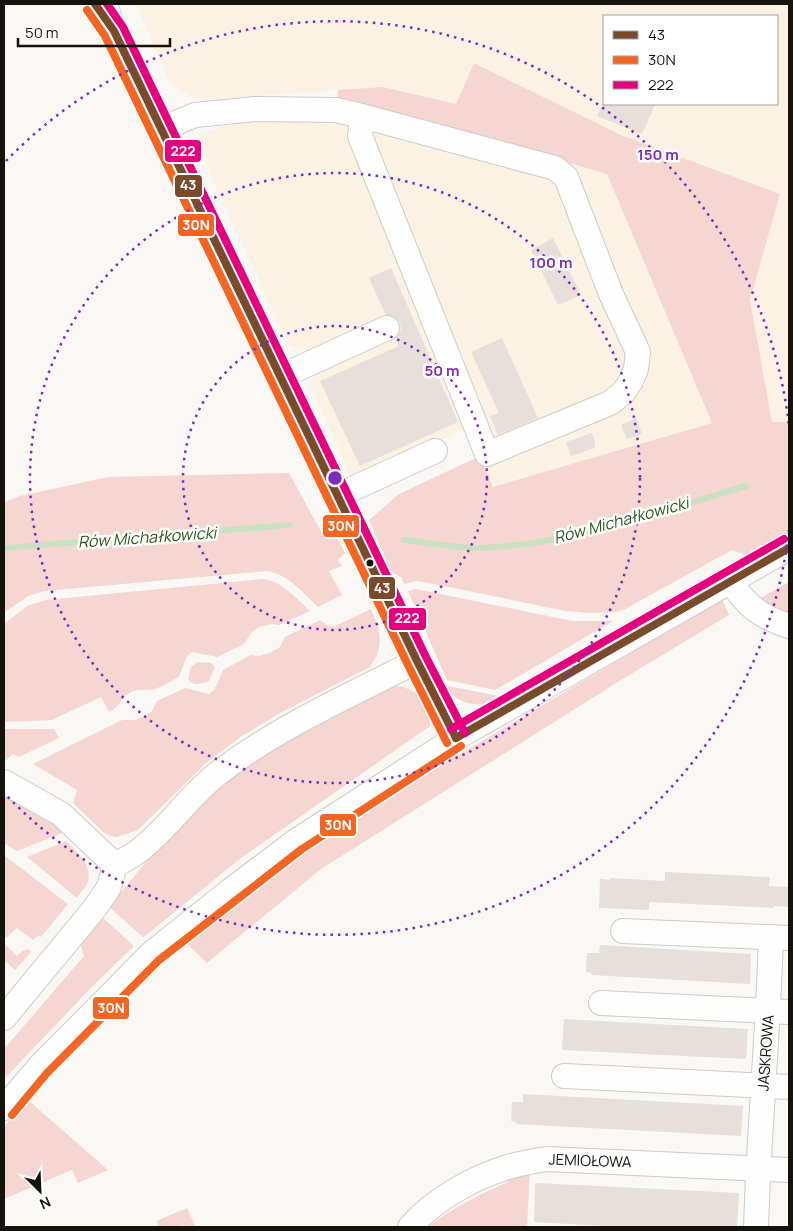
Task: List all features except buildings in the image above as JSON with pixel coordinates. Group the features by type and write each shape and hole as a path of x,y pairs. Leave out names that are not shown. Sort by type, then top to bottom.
{"street":[{"path":"95,4 114,31"},
{"path":"105,4 114,31 337,496 456,738"},
{"path":"161,129 195,115 256,109 336,110 362,116 555,168 566,177 610,294 638,352 632,381 623,393 610,403 487,454 360,136 362,116"},
{"path":"280,377 387,328"},
{"path":"337,496 435,451"},
{"path":"4,1108 40,1066 152,953 296,841 456,738 789,548"},
{"path":"730,581 743,600 763,616 789,626"},
{"path":"4,1018 95,908 109,886 115,865 140,850 215,776 256,746 292,724 417,661"},
{"path":"4,782 61,814 115,865"},
{"path":"623,930 780,938"},
{"name":"JASKROWA","path":"756,1227 764,1086 779,1011 780,938"},
{"path":"601,1003 779,1011"},
{"path":"564,1076 789,1087"},
{"name":"JEMIOŁOWA","path":"410,1227 419,1217 467,1183 509,1166 546,1159 789,1170"}],"shaded area":[{"path":"136,4 789,4 789,422 772,422 750,300 780,194 621,135 474,64 456,104 383,87 198,100 170,84"},
{"path":"474,63 621,135 780,194 750,300 772,422 789,422 789,532 750,557 732,550 617,612 589,613 566,611 417,581 404,584 401,577 391,572 369,520 399,494 480,456 493,487 712,423 607,174 507,145 337,104 338,90 383,87 456,104"},
{"path":"237,121 334,121 507,145 607,174 712,423 493,487 469,428 352,478 310,385 317,370 310,353 289,345 195,142 199,135"},
{"path":"289,473 324,537 335,534 345,553 338,560 342,566 329,571 342,595 318,607 288,580 267,571 45,591 28,596 4,613 4,502 20,496 108,477"},
{"path":"731,564 736,566 498,702 482,705 468,703 454,697 443,685 499,696"},
{"path":"263,579 270,580 283,587 310,611 279,625 272,624 259,627 252,632 244,644 217,657 192,652 187,656 179,677 161,687 131,692 116,708 109,712 101,697 52,720 4,722 4,624 27,606 45,600"},
{"path":"789,582 789,614 755,601"},
{"path":"416,589 572,621 613,621 495,690 447,680 408,591"},
{"path":"722,599 729,615 621,680 321,869 207,963 186,943 347,821"},
{"path":"371,609 379,632 380,645 370,667 280,713 242,736 206,763 138,830 117,837 103,832 73,803 77,790 33,764 122,720 136,720 144,717 152,711 157,701 185,688 209,694 215,689 223,670 251,655 259,656 270,653 280,647 285,637 320,620 333,627"},
{"path":"198,662 211,663 215,667 209,681 197,684 192,683 188,678 191,667"},
{"path":"393,686 408,689 420,697 428,710 430,726 241,858 145,936 143,937 109,907 186,816 239,769 294,734"},
{"path":"4,729 54,729 59,738 19,757 13,754 4,762"},
{"path":"4,793 57,822 65,832 17,851 4,843"},
{"path":"66,841 83,859 88,870 88,882 77,898 27,857"},
{"path":"4,855 68,904 41,937 38,935 33,940 17,928 6,938 4,936"},
{"path":"102,917 134,946 4,1079 4,1049 84,956 80,943"},
{"path":"4,943 17,956 22,951 28,949 31,952 15,970 4,960"},
{"path":"28,1100 108,1170 78,1183 72,1170 4,1199 4,1126"},
{"path":"530,1171 527,1227 428,1227 466,1202 508,1182 509,1175"},
{"path":"187,1208 196,1227 186,1227 184,1225 179,1227 159,1227 156,1221"}],"waterway":[{"name":"Rów Michałkowicki","path":"404,540 476,548 545,541 646,517 746,486"},
{"name":"Rów Michałkowicki","path":"4,548 289,525"}],"transit line":[{"name":"43","path":"95,4 114,31 417,661 456,738"},
{"name":"222","path":"107,4 123,27 426,657 465,733"},
{"name":"30N","path":"87,10 105,36 447,743"},
{"name":"222","path":"451,729 784,539"},
{"name":"43","path":"456,738 789,548"},
{"name":"30N","path":"12,1115 47,1073 159,960 302,849 461,746"}]}
